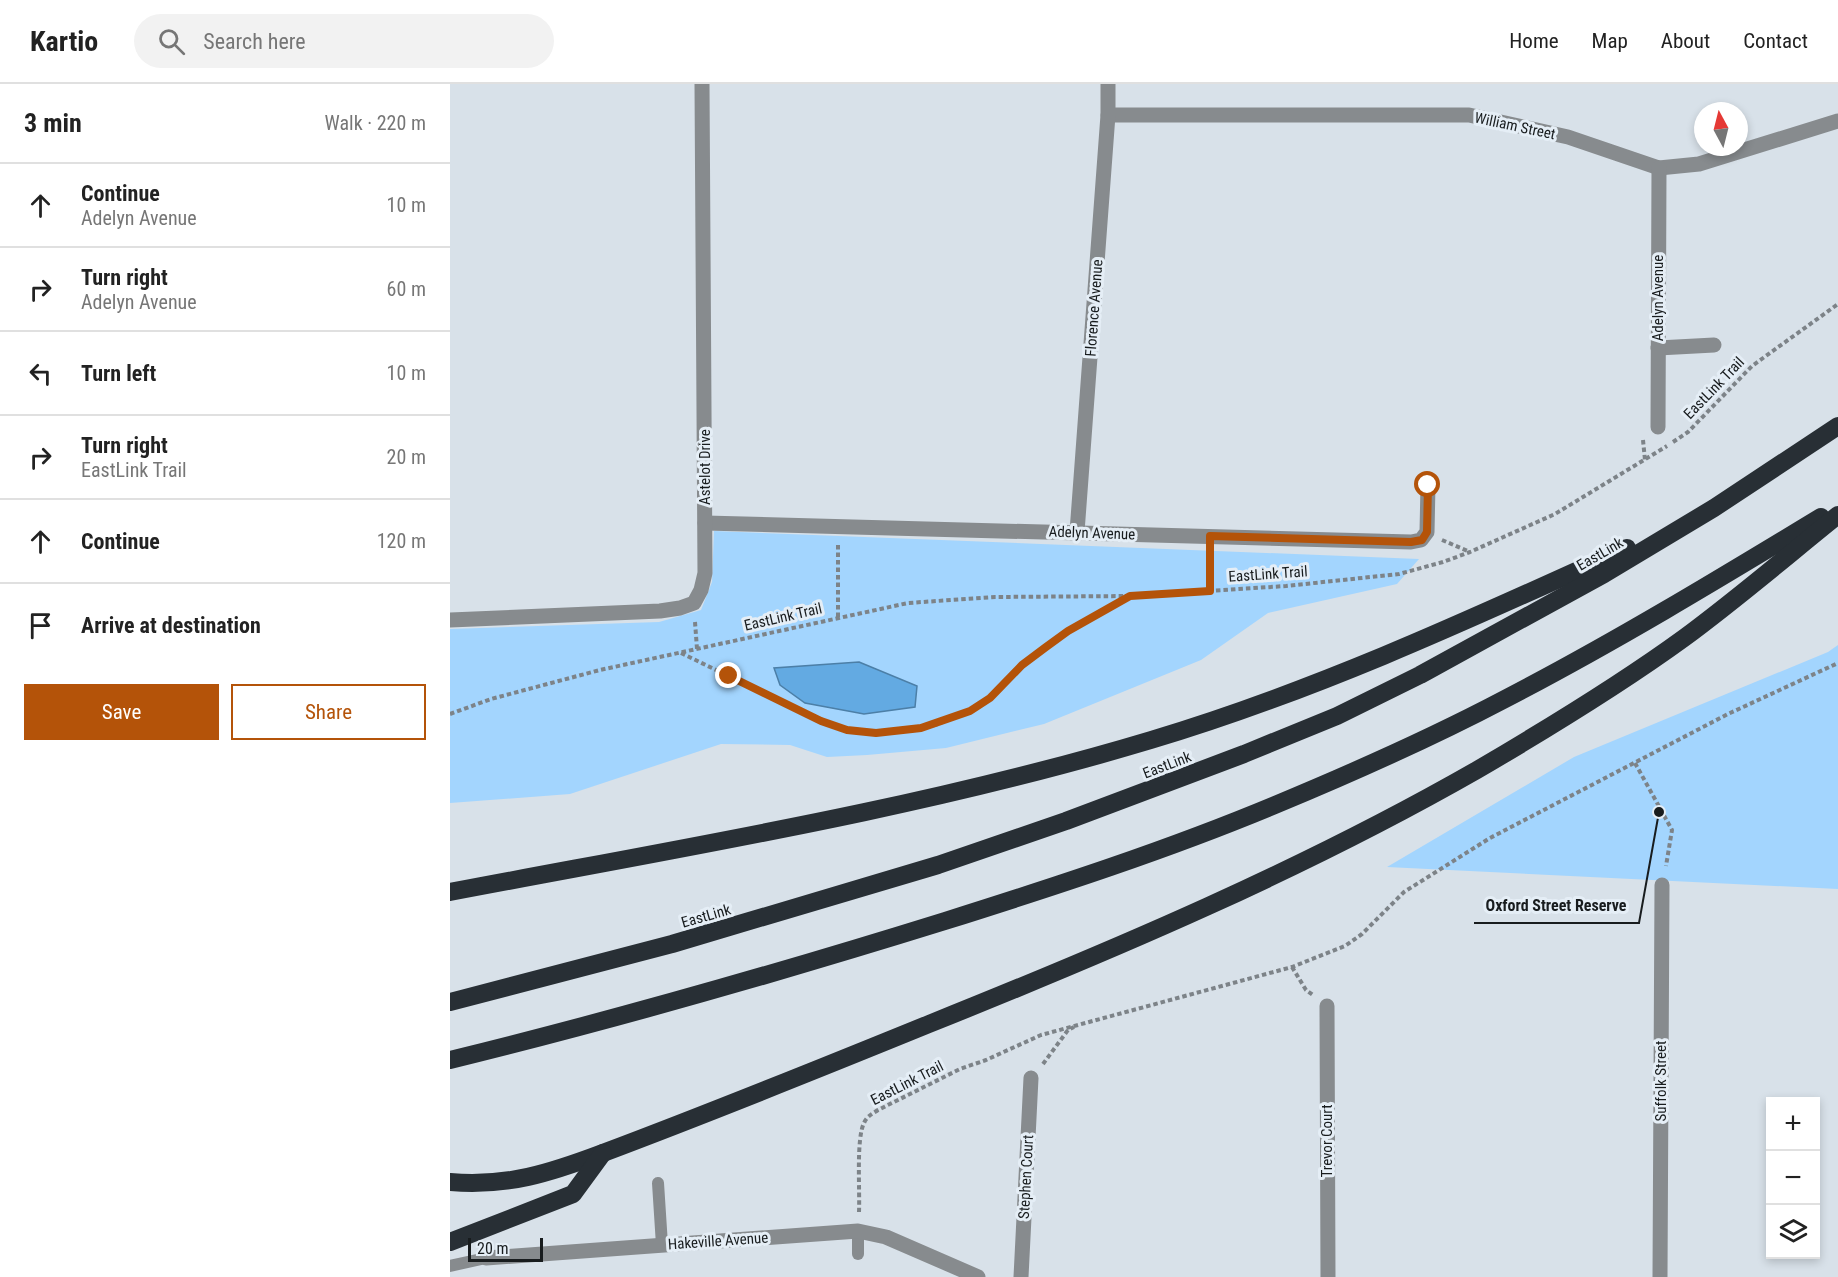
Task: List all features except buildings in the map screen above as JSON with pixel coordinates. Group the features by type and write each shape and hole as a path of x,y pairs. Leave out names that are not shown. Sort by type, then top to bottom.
{"highway":[{"name":"EastLink","path":"450,1002 672,944 948,861 1169,784 1337,716 1419,675 1604,573 1714,508 1838,426"},
{"path":"450,1060 630,1014 855,949 1152,853 1276,805 1501,701 1668,609 1838,507"},
{"path":"450,892 895,807 1018,778 1153,740 1380,659 1493,610 1714,508"},
{"path":"450,1182 471,1184 527,1179 603,1153 825,1066 1139,938 1280,872 1382,821 1476,770 1634,672 1685,637 1838,515"},
{"path":"450,1242 573,1194 603,1153"}],"street":[{"name":"Astelot Drive","path":"694,603 701,590 705,573 702,84"},
{"name":"Florence Avenue","path":"1077,532 1108,115 1108,84"},
{"name":"William Street","path":"1108,115 1469,115 1568,137 1659,168 1699,164 1838,121"},
{"name":"Adelyn Avenue","path":"1658,427 1659,168"},
{"path":"1658,348 1714,345"},
{"path":"1424,535 1427,532 1428,485"},
{"name":"Adelyn Avenue","path":"705,523 1411,542 1422,540 1424,535"},
{"path":"450,620 660,611 694,603"},
{"name":"Suffolk Street","path":"1660,1277 1662,885"},
{"name":"Trevor Court","path":"1327,1006 1328,1277"},
{"name":"Stephen Court","path":"1021,1277 1031,1078"},
{"name":"Hakeville Avenue","path":"486,1258 858,1231 886,1237 978,1277"}],"lane":[{"path":"658,1183 662,1245"},
{"path":"858,1231 858,1254"},
{"name":"Hakeville Avenue","path":"450,1266 486,1258"}],"path":[{"name":"EastLink Trail","path":"450,714 491,699 600,670 838,616 908,603 948,599 1130,596 1286,586 1400,574 1443,562 1554,514 1681,438 1752,366 1838,303"},
{"path":"838,526 838,616"},
{"path":"1424,535 1446,541 1470,552"},
{"path":"1210,536 1210,591"},
{"path":"680,653 821,721 847,730 876,733 902,732 935,725 970,711 990,698 1022,665 1068,631 1130,596"},
{"path":"694,603 697,649"},
{"name":"EastLink Trail","path":"858,1231 861,1185 860,1141 867,1117 960,1068 1041,1035 1292,967 1345,946 1362,933 1404,892 1490,838 1728,714 1838,663"},
{"path":"1635,763 1672,830 1662,885"},
{"path":"1292,967 1306,990 1327,1006"},
{"path":"1031,1078 1054,1052 1068,1030 1080,1023"}],"shaded area":[{"path":"714,531 1419,559 1397,584 1268,613 1201,660 1044,724 946,748 867,755 827,757 790,745 721,744 570,794 450,803 450,629 659,622 701,610 712,582"},
{"path":"1838,645 1838,889 1387,867 1574,757 1828,652"},
{"path":"859,662 917,686 915,707 864,714 805,703 780,685 774,668"}],"place":[{"name":"Oxford Street Reserve","path":"1659,812"}],"route":[{"path":"729,676 821,721 847,730 876,733 902,732 935,725 970,711 990,698 1022,665 1046,647 1068,631 1130,596 1210,591 1210,536 1411,542 1422,540 1427,532 1428,485"}]}
